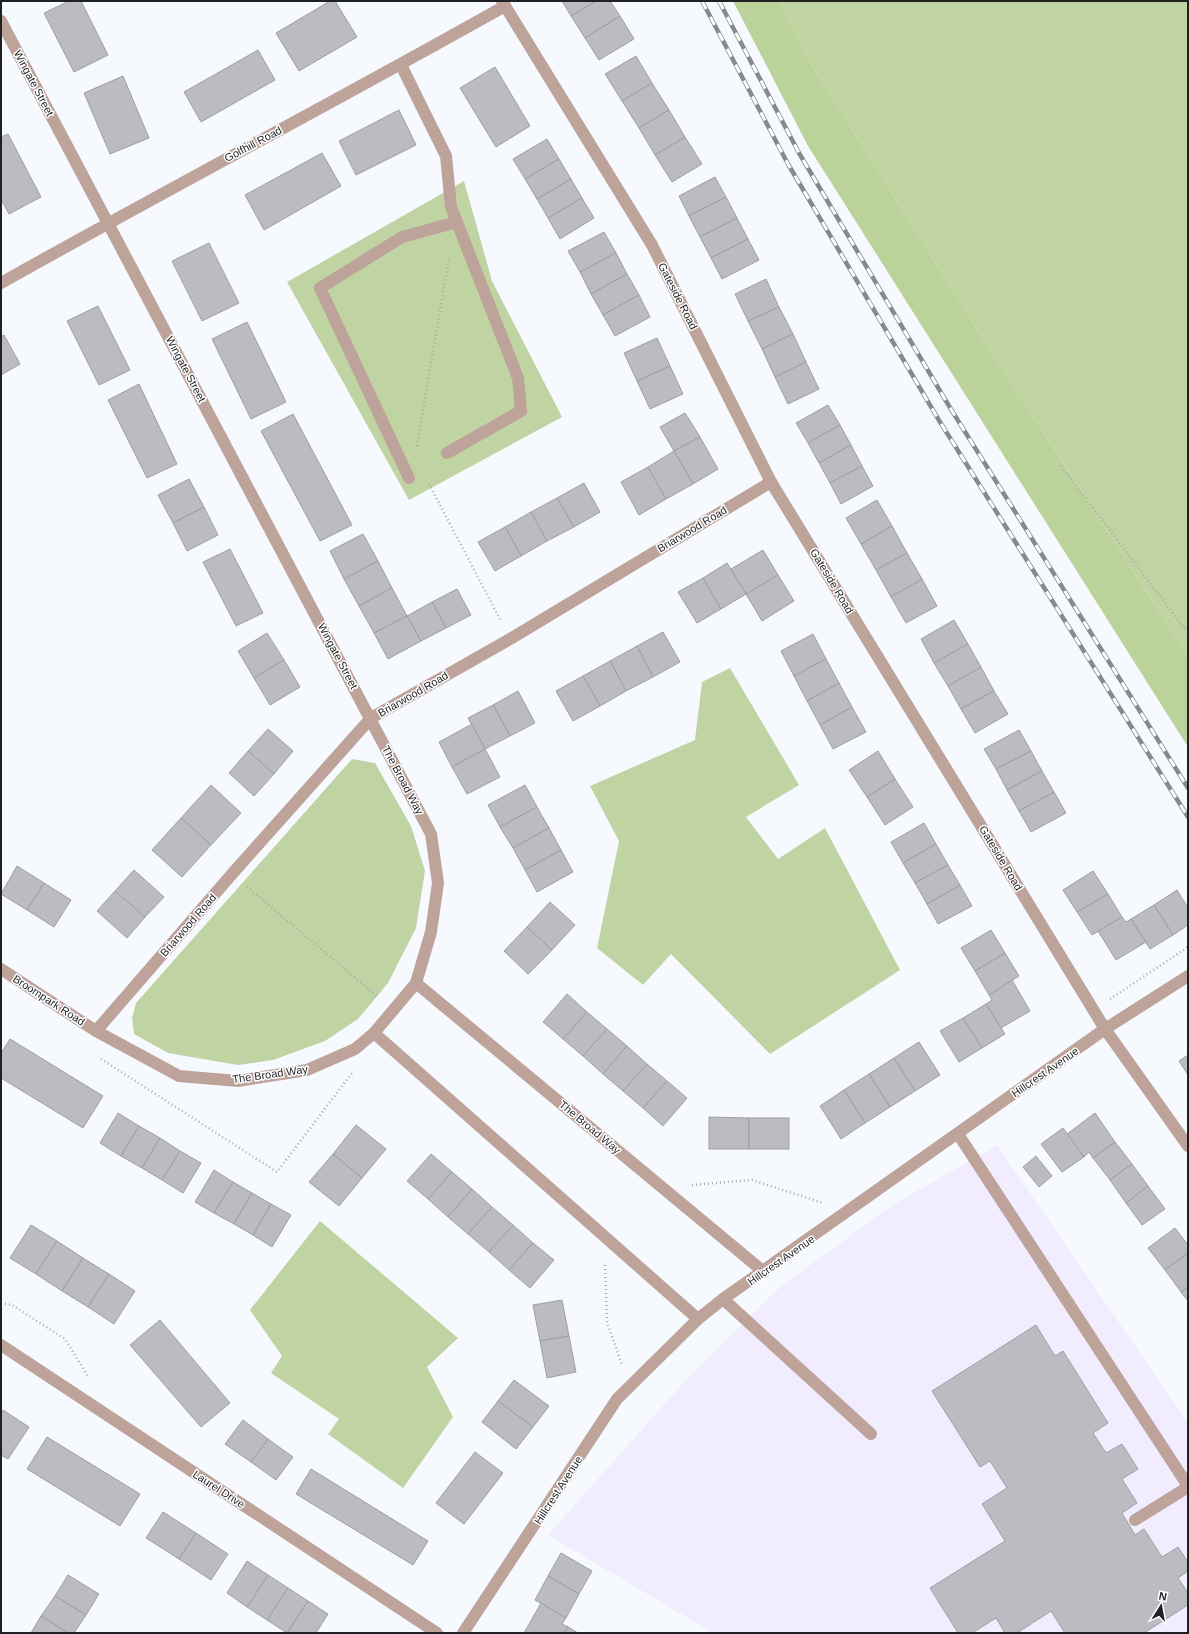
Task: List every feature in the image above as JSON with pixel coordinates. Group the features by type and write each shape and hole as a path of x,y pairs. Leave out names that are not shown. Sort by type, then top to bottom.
{"street":[{"name":"Golfhill Road","path":"1,283 108,223 401,65 503,4"},
{"name":"Gateside Road","path":"503,4 652,245 771,482 1105,1029 1188,1146"},
{"name":"Wingate Street","path":"1,21 371,718"},
{"path":"401,65 446,156 451,206 518,378 521,411 447,453"},
{"path":"409,478 320,288 402,237 457,222"},
{"name":"Briarwood Road","path":"96,1031 232,874 371,718 510,639 771,482"},
{"name":"The Broad Way","path":"96,1031 179,1076 238,1081 307,1070 354,1048 374,1033 416,983 431,932 438,883 431,834 371,718"},
{"name":"Broompark Road","path":"1,969 96,1031"},
{"name":"Hillcrest Avenue","path":"463,1633 617,1399 698,1319 723,1299 764,1272 1105,1029 1188,976"},
{"name":"The Broad Way","path":"416,983 764,1272"},
{"path":"374,1033 698,1319"},
{"path":"958,1134 1188,1486 1135,1520"},
{"path":"723,1299 871,1434"},
{"name":"Laurel Drive","path":"1,1345 437,1633"}],"path":[{"path":"1061,466 1188,633"},
{"path":"232,874 381,1000 390,1013"},
{"path":"1094,1009 1188,947"},
{"path":"96,1031 88,1051 277,1172 355,1070 354,1048"},
{"path":"663,1188 752,1180 806,1199 851,1210"},
{"path":"608,1240 605,1262 607,1322 630,1387"},
{"path":"1,1303 12,1305 65,1339 90,1380"}],"shaded area":[{"path":"997,1145 1188,1423 1188,1633 713,1633 548,1535 693,1372 779,1288 891,1206"}],"green space":[{"path":"733,1 779,1 810,62 995,358 1188,656 1188,747 808,146"},
{"path":"779,1 1188,1 1188,656 995,358 810,62"},
{"path":"464,181 492,281 562,417 409,500 287,282"},
{"path":"730,668 799,785 746,817 778,859 825,828 900,970 770,1054 671,954 643,985 597,948 619,841 590,786 695,740 702,682"},
{"path":"352,759 375,763 411,826 425,871 416,928 388,983 358,1019 325,1041 273,1060 238,1065 168,1053 134,1034 132,1018 136,1003"},
{"path":"320,1221 458,1338 427,1367 453,1417 403,1488 328,1434 339,1419 271,1373 282,1356 250,1310"}],"building":[{"path":"69,1 81,1 108,55 74,72 44,13"},
{"path":"330,1 335,1 357,37 299,71 276,33"},
{"path":"562,1 596,1 571,16"},
{"path":"596,1 610,1 620,16 585,38 571,16"},
{"path":"620,16 634,39 599,60 585,38"},
{"path":"258,50 275,80 201,122 184,92"},
{"path":"636,56 652,83 622,101 605,74"},
{"path":"495,67 530,126 496,147 460,88"},
{"path":"123,76 149,138 110,154 84,93"},
{"path":"652,83 669,110 639,128 622,101"},
{"path":"399,110 416,145 356,175 339,141"},
{"path":"669,110 685,137 655,155 639,128"},
{"path":"8,134 41,197 9,214 1,199 1,137"},
{"path":"685,137 702,164 672,182 655,155"},
{"path":"547,139 559,159 525,179 513,159"},
{"path":"322,153 341,186 264,230 245,195"},
{"path":"559,159 571,179 537,199 525,179"},
{"path":"715,177 726,197 689,216 679,196"},
{"path":"571,179 582,198 548,218 537,199"},
{"path":"726,197 737,218 700,237 689,216"},
{"path":"582,198 594,218 560,239 548,218"},
{"path":"737,218 748,239 711,258 700,237"},
{"path":"604,232 616,253 580,272 568,251"},
{"path":"748,239 759,260 722,279 711,258"},
{"path":"209,243 239,303 202,321 172,261"},
{"path":"616,253 627,274 591,294 580,272"},
{"path":"627,274 639,295 603,315 591,294"},
{"path":"766,279 779,307 748,321 735,294"},
{"path":"639,295 650,317 615,336 603,315"},
{"path":"98,306 130,370 99,385 67,321"},
{"path":"779,307 793,334 762,349 748,321"},
{"path":"247,322 286,402 251,419 212,339"},
{"path":"793,334 806,362 775,377 762,349"},
{"path":"4,335 20,364 1,375 1,337"},
{"path":"657,338 670,366 637,381 624,353"},
{"path":"806,362 819,389 788,404 775,377"},
{"path":"670,366 683,394 650,409 637,381"},
{"path":"139,384 177,464 147,478 108,400"},
{"path":"828,405 840,425 808,443 796,423"},
{"path":"685,413 700,437 674,451 660,427"},
{"path":"293,414 352,525 320,541 261,431"},
{"path":"840,425 851,445 819,463 808,443"},
{"path":"700,437 718,469 693,484 674,451"},
{"path":"851,445 862,466 830,483 819,463"},
{"path":"674,451 693,484 666,499 648,467"},
{"path":"862,466 873,486 841,504 830,483"},
{"path":"648,467 666,499 639,515 621,482"},
{"path":"189,479 204,507 173,523 158,495"},
{"path":"584,483 600,512 574,527 557,498"},
{"path":"557,498 574,527 547,541 531,512"},
{"path":"877,500 892,526 861,544 846,518"},
{"path":"204,507 218,535 187,551 173,523"},
{"path":"531,512 547,541 521,556 505,527"},
{"path":"892,526 907,553 876,570 861,544"},
{"path":"505,527 521,556 495,571 478,542"},
{"path":"363,534 378,561 344,579 330,551"},
{"path":"230,549 263,613 236,626 203,562"},
{"path":"763,550 778,575 746,594 731,569"},
{"path":"907,553 922,579 891,597 876,570"},
{"path":"378,561 392,588 359,606 344,579"},
{"path":"727,563 746,594 721,609 703,578"},
{"path":"778,575 794,601 762,621 746,594"},
{"path":"703,578 721,609 697,623 678,592"},
{"path":"922,579 937,606 906,623 891,597"},
{"path":"392,588 407,616 374,633 359,606"},
{"path":"457,589 471,615 446,628 432,602"},
{"path":"432,602 446,628 421,641 407,616"},
{"path":"407,616 421,641 388,659 374,633"},
{"path":"954,620 968,644 934,663 921,639"},
{"path":"663,632 680,662 653,677 637,646"},
{"path":"267,633 284,660 254,678 238,651"},
{"path":"813,634 826,659 794,676 781,651"},
{"path":"968,644 981,667 948,686 934,663"},
{"path":"637,646 653,677 626,691 610,661"},
{"path":"826,659 839,683 807,701 794,676"},
{"path":"284,660 300,687 270,705 254,678"},
{"path":"610,661 626,691 600,706 583,676"},
{"path":"981,667 994,691 961,709 948,686"},
{"path":"583,676 600,706 573,721 556,691"},
{"path":"839,683 852,707 820,725 807,701"},
{"path":"518,691 535,723 510,736 493,705"},
{"path":"994,691 1008,714 975,733 961,709"},
{"path":"493,705 510,736 485,749 468,718"},
{"path":"852,707 866,732 833,749 820,725"},
{"path":"472,724 485,749 452,767 439,742"},
{"path":"268,729 293,751 274,774 248,751"},
{"path":"1019,730 1031,751 996,769 984,749"},
{"path":"485,749 500,777 467,794 452,767"},
{"path":"248,751 274,774 254,796 229,773"},
{"path":"878,751 895,779 867,797 849,770"},
{"path":"1031,751 1042,771 1007,790 996,769"},
{"path":"1042,771 1054,792 1019,811 1007,790"},
{"path":"895,779 913,807 885,825 867,797"},
{"path":"211,785 241,813 211,845 181,818"},
{"path":"525,785 537,807 500,827 488,805"},
{"path":"1054,792 1066,813 1031,832 1019,811"},
{"path":"537,807 549,828 513,848 500,827"},
{"path":"181,818 211,845 182,877 152,850"},
{"path":"924,823 936,844 903,863 891,842"},
{"path":"549,828 561,850 525,870 513,848"},
{"path":"936,844 948,865 915,883 903,863"},
{"path":"561,850 573,872 537,892 525,870"},
{"path":"948,865 960,885 927,904 915,883"},
{"path":"17,866 44,883 27,910 1,894"},
{"path":"134,870 164,897 145,917 115,891"},
{"path":"1093,871 1108,894 1077,912 1063,890"},
{"path":"44,883 71,900 54,927 27,910"},
{"path":"960,885 972,906 938,924 927,904"},
{"path":"1177,890 1188,908 1188,925 1173,935 1154,905"},
{"path":"115,891 145,917 127,938 97,911"},
{"path":"1108,894 1122,917 1092,935 1077,912"},
{"path":"550,902 575,925 552,950 527,927"},
{"path":"1154,905 1173,935 1150,949 1131,919"},
{"path":"1122,917 1126,922 1131,919 1146,942 1116,960 1098,931"},
{"path":"527,927 552,950 528,974 504,951"},
{"path":"991,930 1005,953 975,971 961,948"},
{"path":"1005,953 1019,976 989,995 975,971"},
{"path":"1012,980 1030,1011 1001,1028 986,1004 992,1000 989,995"},
{"path":"567,994 587,1012 563,1039 543,1022"},
{"path":"986,1004 1005,1034 982,1048 963,1018"},
{"path":"587,1012 607,1029 583,1056 563,1039"},
{"path":"963,1018 982,1048 959,1062 940,1031"},
{"path":"607,1029 627,1046 603,1074 583,1056"},
{"path":"10,1039 103,1096 83,1128 1,1078 1,1053"},
{"path":"919,1042 940,1075 915,1091 894,1058"},
{"path":"627,1046 647,1064 623,1091 603,1074"},
{"path":"1188,1055 1188,1075 1179,1061"},
{"path":"894,1058 915,1091 890,1107 869,1074"},
{"path":"647,1064 667,1081 643,1108 623,1091"},
{"path":"869,1074 890,1107 865,1123 844,1090"},
{"path":"667,1081 687,1098 663,1126 643,1108"},
{"path":"844,1090 865,1123 841,1139 820,1106"},
{"path":"118,1113 139,1126 121,1156 100,1143"},
{"path":"1095,1113 1115,1142 1093,1158 1089,1152 1084,1157 1067,1134"},
{"path":"709,1117 749,1118 749,1149 709,1149"},
{"path":"749,1118 789,1118 789,1149 749,1149"},
{"path":"356,1125 386,1149 362,1178 333,1154"},
{"path":"139,1126 160,1138 142,1168 121,1156"},
{"path":"1063,1128 1084,1157 1062,1172 1041,1144"},
{"path":"160,1138 180,1151 162,1180 142,1168"},
{"path":"1115,1142 1132,1164 1110,1180 1093,1158"},
{"path":"180,1151 201,1163 183,1193 162,1180"},
{"path":"333,1154 362,1178 339,1206 309,1182"},
{"path":"431,1154 452,1172 428,1199 407,1181"},
{"path":"1036,1156 1052,1176 1039,1187 1023,1167"},
{"path":"1132,1164 1148,1186 1126,1203 1110,1180"},
{"path":"214,1170 233,1182 214,1213 195,1202"},
{"path":"452,1172 472,1189 448,1217 428,1199"},
{"path":"233,1182 252,1193 234,1224 214,1213"},
{"path":"1148,1186 1165,1209 1142,1225 1126,1203"},
{"path":"472,1189 492,1207 468,1234 448,1217"},
{"path":"252,1193 271,1204 253,1235 234,1224"},
{"path":"271,1204 291,1215 272,1247 253,1235"},
{"path":"492,1207 513,1225 489,1252 468,1234"},
{"path":"31,1225 57,1241 36,1274 10,1258"},
{"path":"513,1225 533,1243 509,1270 489,1252"},
{"path":"1175,1228 1188,1245 1188,1253 1165,1270 1148,1248"},
{"path":"57,1241 83,1258 62,1291 36,1274"},
{"path":"533,1243 554,1260 530,1288 509,1270"},
{"path":"1188,1253 1188,1287 1181,1292 1165,1270"},
{"path":"83,1258 109,1274 88,1307 62,1291"},
{"path":"109,1274 135,1291 114,1324 88,1307"},
{"path":"1188,1287 1188,1301 1181,1292"},
{"path":"562,1300 569,1336 540,1341 533,1305"},
{"path":"160,1320 230,1403 201,1427 130,1345"},
{"path":"1036,1325 1055,1356 1063,1351 1108,1423 1093,1433 1106,1453 1122,1444 1138,1469 1122,1479 1137,1503 1122,1513 1135,1535 1144,1529 1162,1557 1178,1547 1188,1562 1188,1571 1178,1578 1188,1593 1188,1605 1144,1633 1065,1633 1051,1611 1017,1633 1005,1633 996,1618 972,1633 958,1633 930,1588 1005,1541 982,1504 1007,1488 990,1461 980,1467 932,1391"},
{"path":"569,1336 576,1372 547,1378 540,1341"},
{"path":"514,1380 549,1406 533,1427 498,1401"},
{"path":"498,1401 533,1427 516,1449 482,1422"},
{"path":"3,1410 29,1427 8,1459 1,1455 1,1414"},
{"path":"243,1420 268,1439 251,1462 225,1444"},
{"path":"47,1437 140,1494 120,1526 27,1469"},
{"path":"268,1439 293,1457 276,1480 251,1462"},
{"path":"475,1452 503,1473 464,1524 436,1503"},
{"path":"311,1469 428,1541 413,1565 296,1494"},
{"path":"163,1512 196,1533 179,1559 146,1538"},
{"path":"196,1533 228,1554 211,1580 179,1559"},
{"path":"561,1553 592,1571 579,1594 548,1576"},
{"path":"247,1561 268,1575 247,1607 227,1593"},
{"path":"68,1575 99,1594 86,1615 55,1596"},
{"path":"268,1575 288,1588 267,1620 247,1607"},
{"path":"548,1576 579,1594 566,1618 535,1600"},
{"path":"288,1588 308,1601 287,1633 267,1620"},
{"path":"55,1596 86,1615 74,1633 68,1633 41,1616"},
{"path":"308,1601 328,1614 316,1633 287,1633"},
{"path":"541,1603 566,1618 562,1624 568,1627 564,1633 524,1633"},
{"path":"41,1616 68,1633 31,1633"},
{"path":"568,1627 578,1633 564,1633"}],"railway":[{"path":"702,1 788,164 940,422 1188,817"},
{"path":"719,1 799,153 952,411 1188,788"}]}
